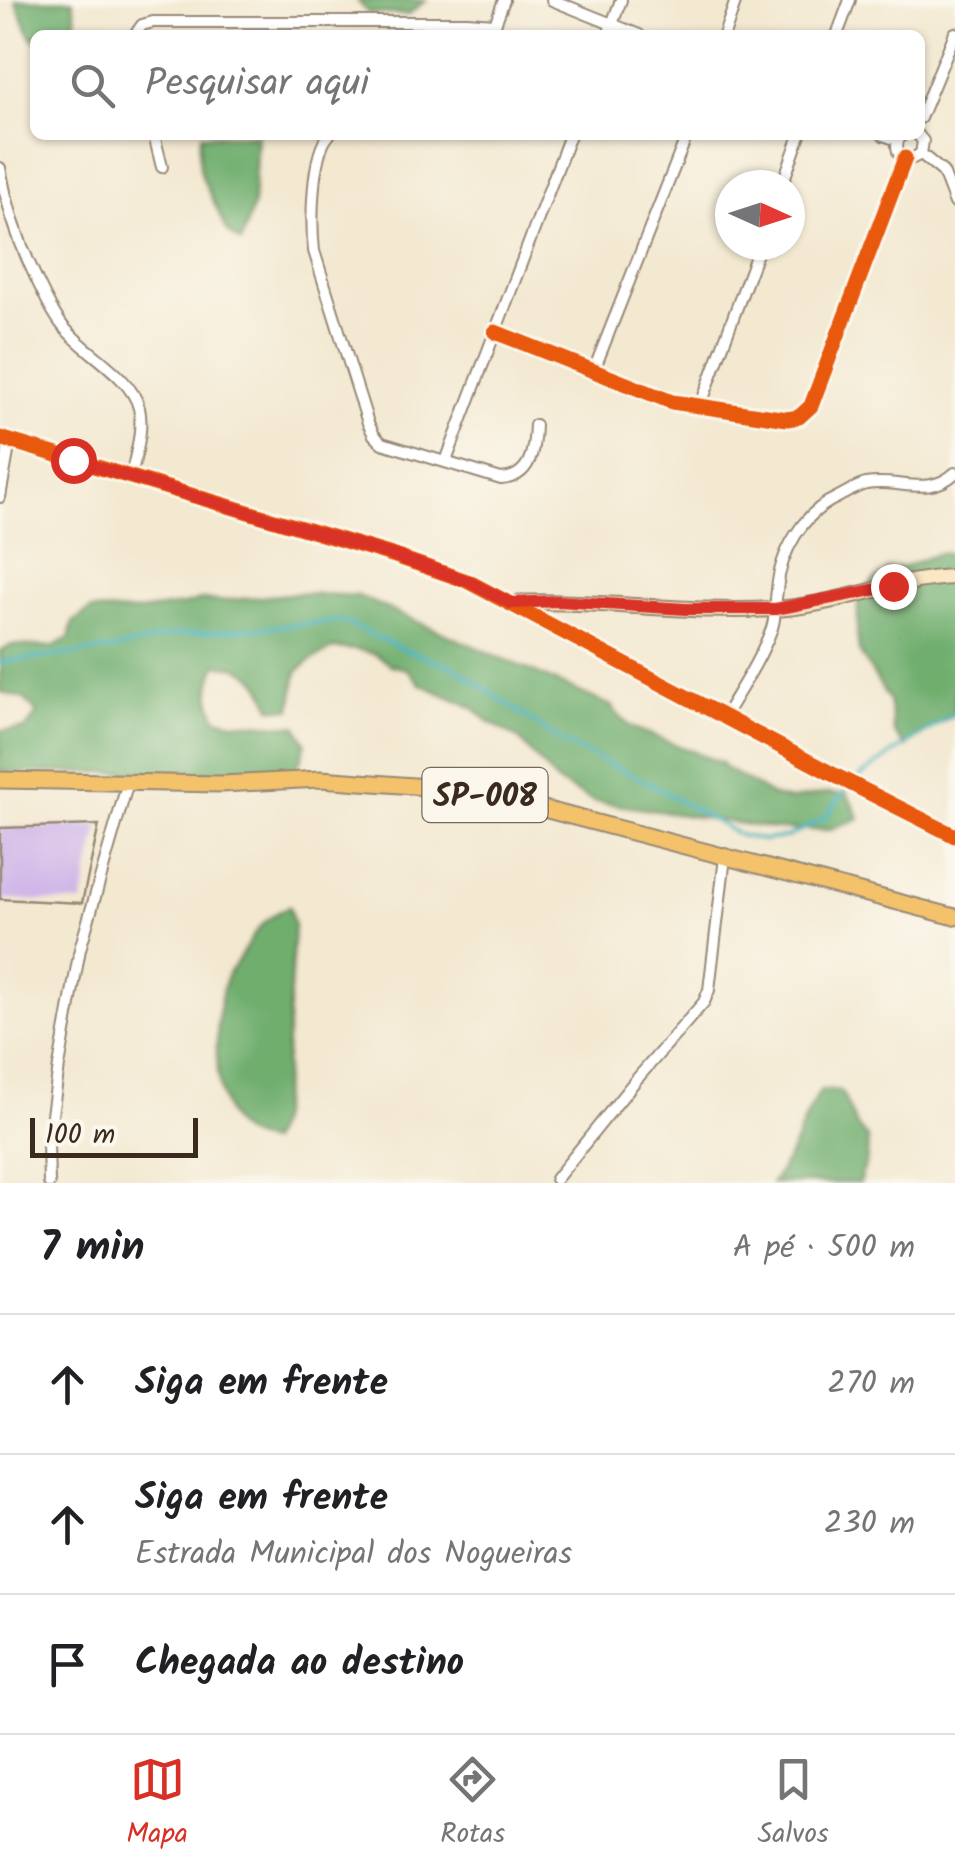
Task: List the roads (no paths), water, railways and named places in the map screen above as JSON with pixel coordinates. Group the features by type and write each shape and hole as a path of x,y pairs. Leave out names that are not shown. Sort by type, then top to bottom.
{"main road":[{"name":"SP-008","path":"0,780 221,784 321,779 482,794 955,917"}],"street":[{"path":"138,30 153,22 466,22 493,30 504,0"},
{"path":"552,0 628,30"},
{"path":"610,30 621,0"},
{"path":"726,30 736,0"},
{"path":"839,30 850,0"},
{"path":"925,106 955,33"},
{"path":"155,140 162,168"},
{"path":"325,140 311,222 314,251 374,435 382,443 501,479 515,478 524,470 534,444 535,425"},
{"path":"446,461 568,140"},
{"path":"594,370 685,140"},
{"path":"787,170 798,140"},
{"path":"899,140 896,147 905,158 921,154 922,140"},
{"path":"921,154 943,172 955,203"},
{"path":"495,332 672,402 788,419 798,417 811,406 905,158"},
{"path":"0,168 17,238 42,291 60,322 131,390 139,408 140,427 131,477"},
{"path":"700,406 754,260"},
{"path":"0,497 5,440 467,581 955,836"},
{"path":"724,717 773,626 780,567 791,540 810,518 831,499 865,484 941,484 955,473"},
{"path":"510,603 558,601 686,609 776,609 955,577"},
{"path":"48,1183 48,1143 80,949 128,782"},
{"path":"556,1179 704,1002 709,990 725,857"}],"waterway":[{"path":"0,662 116,649 173,635 342,621 454,667 562,742 647,782 739,835 762,840 787,837 825,818 848,786"},
{"path":"856,780 955,712"}]}
